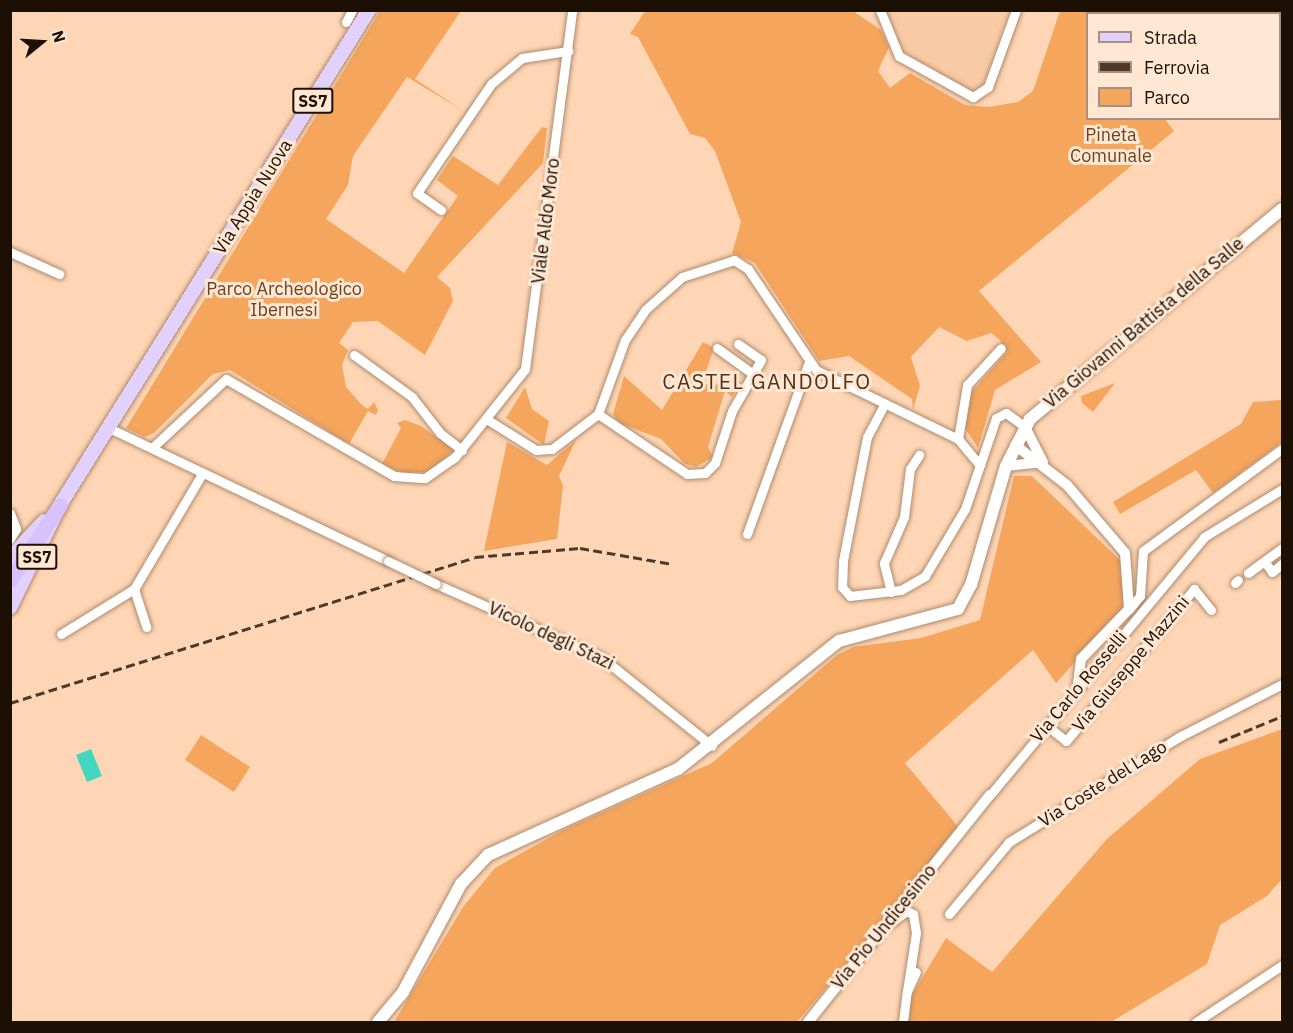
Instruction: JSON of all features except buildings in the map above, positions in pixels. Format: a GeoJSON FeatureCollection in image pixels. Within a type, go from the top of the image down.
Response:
{"type":"FeatureCollection","features":[{"type":"Feature","properties":{"kind":"highway"},"geometry":{"type":"LineString","coordinates":[[10,580],[60,505]]}},
{"type":"Feature","properties":{"kind":"main road","name":"Via Appia Nuova"},"geometry":{"type":"LineString","coordinates":[[10,608],[60,505],[369,10]]}},
{"type":"Feature","properties":{"kind":"main road","name":"Via Giovanni Battista della Salle"},"geometry":{"type":"LineString","coordinates":[[378,1023],[403,992],[461,884],[488,855],[657,780],[712,747],[792,673],[834,644],[958,609],[971,585],[1006,466],[1025,427],[1063,388],[1282,209]]}},
{"type":"Feature","properties":{"kind":"main road","name":"Via Appia Nuova"},"geometry":{"type":"LineString","coordinates":[[10,558],[60,505]]}},
{"type":"Feature","properties":{"kind":"street"},"geometry":{"type":"LineString","coordinates":[[346,22],[352,10]]}},
{"type":"Feature","properties":{"kind":"street","name":"Viale Aldo Moro"},"geometry":{"type":"LineString","coordinates":[[153,447],[226,379],[366,463],[403,479],[434,474],[462,450],[516,387],[528,360],[572,10]]}},
{"type":"Feature","properties":{"kind":"street"},"geometry":{"type":"LineString","coordinates":[[880,10],[899,56],[973,97],[986,90],[1016,10]]}},
{"type":"Feature","properties":{"kind":"street"},"geometry":{"type":"LineString","coordinates":[[441,210],[417,193],[490,84],[522,58],[568,51]]}},
{"type":"Feature","properties":{"kind":"street"},"geometry":{"type":"LineString","coordinates":[[10,252],[59,274]]}},
{"type":"Feature","properties":{"kind":"street"},"geometry":{"type":"LineString","coordinates":[[488,420],[544,452],[598,414],[625,340],[646,309],[682,277],[724,261],[739,261],[810,362],[884,405],[958,439],[980,465]]}},
{"type":"Feature","properties":{"kind":"street"},"geometry":{"type":"LineString","coordinates":[[598,414],[613,429],[696,475],[715,463],[732,411],[761,360],[738,344]]}},
{"type":"Feature","properties":{"kind":"street"},"geometry":{"type":"LineString","coordinates":[[717,348],[753,374]]}},
{"type":"Feature","properties":{"kind":"street"},"geometry":{"type":"LineString","coordinates":[[958,439],[967,386],[1001,348]]}},
{"type":"Feature","properties":{"kind":"street"},"geometry":{"type":"LineString","coordinates":[[354,355],[412,397],[440,433],[462,450]]}},
{"type":"Feature","properties":{"kind":"street"},"geometry":{"type":"LineString","coordinates":[[747,534],[810,362]]}},
{"type":"Feature","properties":{"kind":"street"},"geometry":{"type":"LineString","coordinates":[[884,405],[865,444],[841,582],[850,596],[891,592],[918,581],[940,558],[980,465],[998,415],[1006,413],[1025,427],[1044,462],[1125,553],[1129,609]]}},
{"type":"Feature","properties":{"kind":"street"},"geometry":{"type":"LineString","coordinates":[[61,634],[134,589],[202,474],[153,447],[107,427]]}},
{"type":"Feature","properties":{"kind":"street"},"geometry":{"type":"LineString","coordinates":[[1015,445],[1044,462]]}},
{"type":"Feature","properties":{"kind":"street"},"geometry":{"type":"LineString","coordinates":[[1077,690],[1081,659],[1140,596],[1143,551],[1282,449]]}},
{"type":"Feature","properties":{"kind":"street"},"geometry":{"type":"LineString","coordinates":[[891,592],[884,563],[904,517],[910,469],[919,455]]}},
{"type":"Feature","properties":{"kind":"street"},"geometry":{"type":"LineString","coordinates":[[1006,466],[1044,462]]}},
{"type":"Feature","properties":{"kind":"street","name":"Vicolo degli Stazi"},"geometry":{"type":"LineString","coordinates":[[202,474],[436,584],[608,661],[712,747]]}},
{"type":"Feature","properties":{"kind":"street","name":"Via Carlo Rosselli"},"geometry":{"type":"LineString","coordinates":[[990,795],[1206,536],[1282,489]]}},
{"type":"Feature","properties":{"kind":"street"},"geometry":{"type":"LineString","coordinates":[[10,513],[16,529],[10,539]]}},
{"type":"Feature","properties":{"kind":"street"},"geometry":{"type":"LineString","coordinates":[[1248,573],[1282,548]]}},
{"type":"Feature","properties":{"kind":"street"},"geometry":{"type":"LineString","coordinates":[[1265,562],[1272,572],[1282,564]]}},
{"type":"Feature","properties":{"kind":"street"},"geometry":{"type":"LineString","coordinates":[[134,589],[146,627]]}},
{"type":"Feature","properties":{"kind":"street","name":"Via Giuseppe Mazzini"},"geometry":{"type":"LineString","coordinates":[[1047,726],[1066,741],[1194,589],[1211,610]]}},
{"type":"Feature","properties":{"kind":"street","name":"Via Coste del Lago"},"geometry":{"type":"LineString","coordinates":[[949,914],[1009,842],[1179,737],[1282,684]]}},
{"type":"Feature","properties":{"kind":"street","name":"Via Pio Undicesimo"},"geometry":{"type":"LineString","coordinates":[[808,1023],[990,795]]}},
{"type":"Feature","properties":{"kind":"street"},"geometry":{"type":"LineString","coordinates":[[886,926],[908,911],[914,918],[903,1023]]}},
{"type":"Feature","properties":{"kind":"street"},"geometry":{"type":"LineString","coordinates":[[1196,1023],[1272,969],[1282,965]]}},
{"type":"Feature","properties":{"kind":"street"},"geometry":{"type":"LineString","coordinates":[[906,991],[916,972]]}},
{"type":"Feature","properties":{"kind":"shaded area"},"geometry":{"type":"Polygon","coordinates":[[[886,11],[1009,11],[981,90],[967,93],[904,53],[886,11]]]}},
{"type":"Feature","properties":{"kind":"green space","name":"Pineta Comunale"},"geometry":{"type":"Polygon","coordinates":[[[1239,10],[1242,12],[1086,12],[1086,120],[1166,120],[1174,131],[979,291],[1041,362],[995,390],[978,448],[965,428],[969,395],[1007,352],[999,339],[991,333],[967,341],[939,327],[911,357],[920,386],[913,410],[912,399],[849,356],[819,361],[755,263],[732,253],[741,222],[715,151],[705,138],[690,134],[638,37],[630,34],[645,11],[853,11],[881,30],[889,47],[878,71],[890,88],[910,73],[965,105],[989,107],[1018,102],[1033,91],[1060,11],[1239,10]]]}},
{"type":"Feature","properties":{"kind":"green space","name":"Parco Archeologico Ibernesi"},"geometry":{"type":"Polygon","coordinates":[[[380,11],[461,11],[415,79],[464,111],[407,77],[353,156],[348,185],[326,219],[404,273],[458,196],[437,180],[453,156],[498,185],[542,127],[547,128],[543,163],[437,277],[450,288],[453,301],[425,355],[378,321],[353,322],[339,343],[348,350],[342,365],[346,387],[362,405],[368,409],[374,402],[378,410],[376,415],[368,411],[349,444],[230,370],[213,374],[154,433],[144,437],[126,428],[380,11]]]}},
{"type":"Feature","properties":{"kind":"green space"},"geometry":{"type":"Polygon","coordinates":[[[703,342],[714,348],[702,383],[715,386],[725,374],[741,382],[732,397],[725,391],[708,447],[713,457],[696,467],[685,464],[661,439],[619,423],[613,414],[624,376],[662,410],[703,342]]]}},
{"type":"Feature","properties":{"kind":"green space"},"geometry":{"type":"Polygon","coordinates":[[[1115,383],[1093,412],[1082,403],[1081,396],[1115,383]]]}},
{"type":"Feature","properties":{"kind":"green space"},"geometry":{"type":"Polygon","coordinates":[[[525,387],[532,409],[549,421],[544,445],[506,418],[525,387]]]}},
{"type":"Feature","properties":{"kind":"green space"},"geometry":{"type":"Polygon","coordinates":[[[1282,400],[1282,442],[1213,493],[1196,470],[1120,514],[1113,502],[1241,424],[1253,402],[1282,400]]]}},
{"type":"Feature","properties":{"kind":"green space"},"geometry":{"type":"Polygon","coordinates":[[[405,420],[421,426],[454,450],[428,472],[403,473],[382,464],[401,428],[397,423],[405,420]]]}},
{"type":"Feature","properties":{"kind":"green space"},"geometry":{"type":"Polygon","coordinates":[[[576,440],[559,476],[563,486],[557,539],[484,551],[507,442],[547,465],[576,440]]]}},
{"type":"Feature","properties":{"kind":"green space"},"geometry":{"type":"Polygon","coordinates":[[[1014,476],[1032,476],[1121,561],[1124,608],[1056,683],[1033,650],[905,763],[960,829],[797,1022],[394,1022],[463,907],[495,868],[563,830],[712,763],[837,655],[853,647],[921,638],[980,620],[1014,476]]]}},
{"type":"Feature","properties":{"kind":"green space"},"geometry":{"type":"Polygon","coordinates":[[[1282,729],[1282,879],[1267,896],[1220,925],[1207,964],[1111,1022],[907,1022],[909,1000],[946,938],[992,972],[1107,839],[1200,759],[1282,729]]]}},
{"type":"Feature","properties":{"kind":"green space"},"geometry":{"type":"Polygon","coordinates":[[[201,735],[250,767],[234,792],[185,760],[201,735]]]}},
{"type":"Feature","properties":{"kind":"water"},"geometry":{"type":"Polygon","coordinates":[[[91,749],[102,776],[87,782],[76,755],[91,749]]]}},
{"type":"Feature","properties":{"kind":"railway"},"geometry":{"type":"LineString","coordinates":[[10,703],[475,557],[580,548],[673,564]]}},
{"type":"Feature","properties":{"kind":"railway"},"geometry":{"type":"LineString","coordinates":[[1219,742],[1282,716]]}},
{"type":"Feature","properties":{"kind":"district","name":"CASTEL GANDOLFO"},"geometry":{"type":"Point","coordinates":[767,381]}}]}
